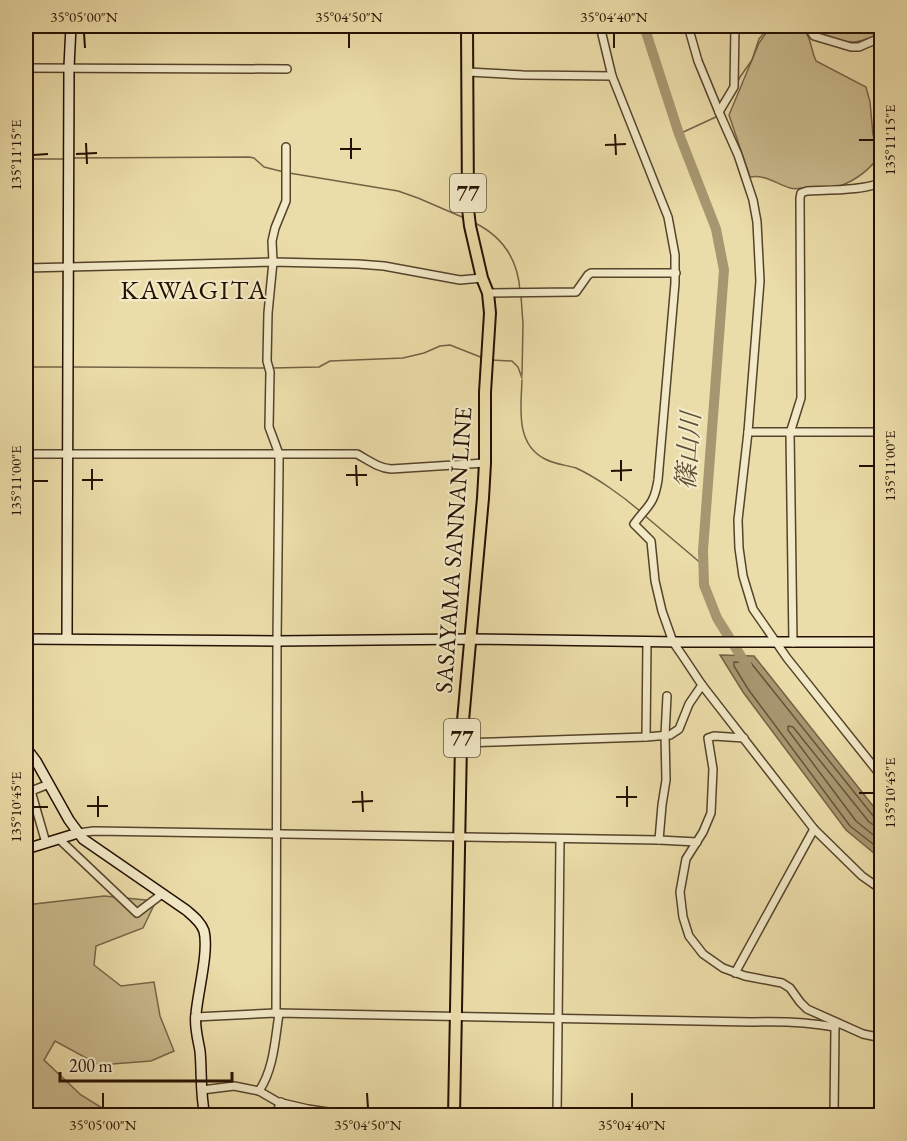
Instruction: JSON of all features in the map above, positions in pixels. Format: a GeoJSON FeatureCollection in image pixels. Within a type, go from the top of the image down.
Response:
{"type":"FeatureCollection","features":[{"type":"Feature","properties":{"kind":"main road","name":"SASAYAMA SANNAN LINE"},"geometry":{"type":"LineString","coordinates":[[454,1116],[461,743],[483,498],[485,392],[490,312],[488,293],[482,278],[468,209],[467,26]]}},
{"type":"Feature","properties":{"kind":"street"},"geometry":{"type":"LineString","coordinates":[[68,639],[71,26]]}},
{"type":"Feature","properties":{"kind":"street"},"geometry":{"type":"LineString","coordinates":[[600,26],[612,76],[668,217],[675,255],[676,273],[658,480],[650,505],[633,524],[651,541],[655,581],[662,611],[676,642],[702,685],[814,829],[855,869],[882,890]]}},
{"type":"Feature","properties":{"kind":"street"},"geometry":{"type":"LineString","coordinates":[[688,26],[698,61],[738,155],[753,200],[757,222],[760,281],[748,432],[738,520],[743,576],[753,609],[775,643],[882,777]]}},
{"type":"Feature","properties":{"kind":"street"},"geometry":{"type":"LineString","coordinates":[[719,112],[734,87],[735,26]]}},
{"type":"Feature","properties":{"kind":"street"},"geometry":{"type":"LineString","coordinates":[[807,26],[814,36],[851,47],[859,47],[882,37]]}},
{"type":"Feature","properties":{"kind":"street"},"geometry":{"type":"LineString","coordinates":[[26,68],[287,69]]}},
{"type":"Feature","properties":{"kind":"street"},"geometry":{"type":"LineString","coordinates":[[468,72],[612,76]]}},
{"type":"Feature","properties":{"kind":"street"},"geometry":{"type":"LineString","coordinates":[[259,1091],[270,1069],[278,1014],[279,454],[269,427],[270,372],[267,361],[268,314],[273,262],[272,241],[274,228],[286,201],[286,147]]}},
{"type":"Feature","properties":{"kind":"street"},"geometry":{"type":"LineString","coordinates":[[793,643],[790,433],[801,398],[800,198],[801,193],[807,191],[866,188],[882,182]]}},
{"type":"Feature","properties":{"kind":"street"},"geometry":{"type":"LineString","coordinates":[[26,268],[273,262],[358,264],[384,266],[460,280],[482,278]]}},
{"type":"Feature","properties":{"kind":"street"},"geometry":{"type":"LineString","coordinates":[[488,293],[576,292],[591,273],[676,273]]}},
{"type":"Feature","properties":{"kind":"street"},"geometry":{"type":"LineString","coordinates":[[748,432],[882,432]]}},
{"type":"Feature","properties":{"kind":"street"},"geometry":{"type":"LineString","coordinates":[[26,454],[357,454],[379,466],[391,469],[485,463]]}},
{"type":"Feature","properties":{"kind":"street"},"geometry":{"type":"LineString","coordinates":[[26,639],[882,642]]}},
{"type":"Feature","properties":{"kind":"street"},"geometry":{"type":"LineString","coordinates":[[646,737],[647,642]]}},
{"type":"Feature","properties":{"kind":"street"},"geometry":{"type":"LineString","coordinates":[[461,743],[670,735],[680,729],[689,704],[702,685]]}},
{"type":"Feature","properties":{"kind":"street"},"geometry":{"type":"LineString","coordinates":[[659,840],[666,780],[667,696]]}},
{"type":"Feature","properties":{"kind":"street"},"geometry":{"type":"LineString","coordinates":[[744,738],[714,736],[708,738],[713,769],[711,813],[703,832],[686,859],[680,892],[683,917],[689,936],[703,954],[723,968],[745,976],[782,983],[790,988],[807,1009],[836,1025],[882,1038]]}},
{"type":"Feature","properties":{"kind":"street"},"geometry":{"type":"LineString","coordinates":[[28,751],[83,839],[186,910],[198,920],[203,929],[204,962],[195,1017],[205,1116]]}},
{"type":"Feature","properties":{"kind":"street"},"geometry":{"type":"LineString","coordinates":[[46,843],[28,792],[49,784]]}},
{"type":"Feature","properties":{"kind":"street"},"geometry":{"type":"LineString","coordinates":[[735,973],[814,829]]}},
{"type":"Feature","properties":{"kind":"street"},"geometry":{"type":"LineString","coordinates":[[26,848],[78,833],[94,831],[697,842]]}},
{"type":"Feature","properties":{"kind":"street"},"geometry":{"type":"LineString","coordinates":[[59,839],[137,912],[162,894]]}},
{"type":"Feature","properties":{"kind":"street"},"geometry":{"type":"LineString","coordinates":[[557,1116],[560,840]]}},
{"type":"Feature","properties":{"kind":"street"},"geometry":{"type":"LineString","coordinates":[[195,1017],[278,1014],[455,1016],[779,1021],[836,1025]]}},
{"type":"Feature","properties":{"kind":"street"},"geometry":{"type":"LineString","coordinates":[[836,1025],[834,1114],[882,1113]]}},
{"type":"Feature","properties":{"kind":"street"},"geometry":{"type":"LineString","coordinates":[[202,1090],[234,1086],[259,1091],[281,1102],[308,1109],[340,1114],[363,1113],[390,1116]]}},
{"type":"Feature","properties":{"kind":"street"},"geometry":{"type":"LineString","coordinates":[[275,1116],[281,1102]]}},
{"type":"Feature","properties":{"kind":"shaded area"},"geometry":{"type":"Polygon","coordinates":[[[771,26],[801,26],[809,39],[816,61],[866,87],[873,135],[881,153],[862,174],[844,184],[834,188],[795,189],[765,178],[750,177],[729,115],[759,43],[771,26]]]}},
{"type":"Feature","properties":{"kind":"shaded area"},"geometry":{"type":"Polygon","coordinates":[[[811,26],[881,26],[881,34],[849,42],[825,35],[811,26]]]}},
{"type":"Feature","properties":{"kind":"shaded area"},"geometry":{"type":"Polygon","coordinates":[[[104,896],[156,901],[143,928],[96,946],[94,965],[121,986],[154,982],[160,1016],[174,1051],[151,1061],[99,1065],[55,1041],[44,1060],[81,1095],[102,1108],[154,1109],[158,1115],[26,1116],[26,905],[104,896]]]}},
{"type":"Feature","properties":{"kind":"water"},"geometry":{"type":"Polygon","coordinates":[[[720,655],[754,656],[881,816],[881,859],[846,830],[743,692],[720,655]]]}},
{"type":"Feature","properties":{"kind":"waterway","name":"篠山川"},"geometry":{"type":"LineString","coordinates":[[644,26],[679,134],[716,229],[724,270],[703,550],[704,585],[717,618],[747,666]]}},
{"type":"Feature","properties":{"kind":"waterway"},"geometry":{"type":"LineString","coordinates":[[737,84],[752,60],[759,39],[770,26]]}},
{"type":"Feature","properties":{"kind":"waterway"},"geometry":{"type":"LineString","coordinates":[[724,111],[730,100]]}},
{"type":"Feature","properties":{"kind":"waterway"},"geometry":{"type":"LineString","coordinates":[[679,134],[718,116]]}},
{"type":"Feature","properties":{"kind":"waterway"},"geometry":{"type":"LineString","coordinates":[[71,158],[249,157],[254,158],[264,167],[284,172]]}},
{"type":"Feature","properties":{"kind":"waterway"},"geometry":{"type":"LineString","coordinates":[[26,159],[64,159]]}},
{"type":"Feature","properties":{"kind":"waterway"},"geometry":{"type":"LineString","coordinates":[[289,173],[398,191],[462,217]]}},
{"type":"Feature","properties":{"kind":"waterway"},"geometry":{"type":"LineString","coordinates":[[475,223],[494,235],[507,251],[516,269],[520,291]]}},
{"type":"Feature","properties":{"kind":"waterway"},"geometry":{"type":"LineString","coordinates":[[521,296],[522,375]]}},
{"type":"Feature","properties":{"kind":"waterway"},"geometry":{"type":"LineString","coordinates":[[272,368],[319,367],[330,361],[403,358],[450,345],[483,358]]}},
{"type":"Feature","properties":{"kind":"waterway"},"geometry":{"type":"LineString","coordinates":[[491,360],[512,361],[518,367],[522,378]]}},
{"type":"Feature","properties":{"kind":"waterway"},"geometry":{"type":"LineString","coordinates":[[26,367],[64,367]]}},
{"type":"Feature","properties":{"kind":"waterway"},"geometry":{"type":"LineString","coordinates":[[71,367],[265,368]]}},
{"type":"Feature","properties":{"kind":"waterway"},"geometry":{"type":"LineString","coordinates":[[522,380],[522,424],[524,435],[535,452],[549,461],[576,468],[592,477],[641,512]]}},
{"type":"Feature","properties":{"kind":"waterway"},"geometry":{"type":"LineString","coordinates":[[644,515],[703,565]]}},
{"type":"Feature","properties":{"kind":"district","name":"KAWAGITA"},"geometry":{"type":"Point","coordinates":[194,289]}}]}
